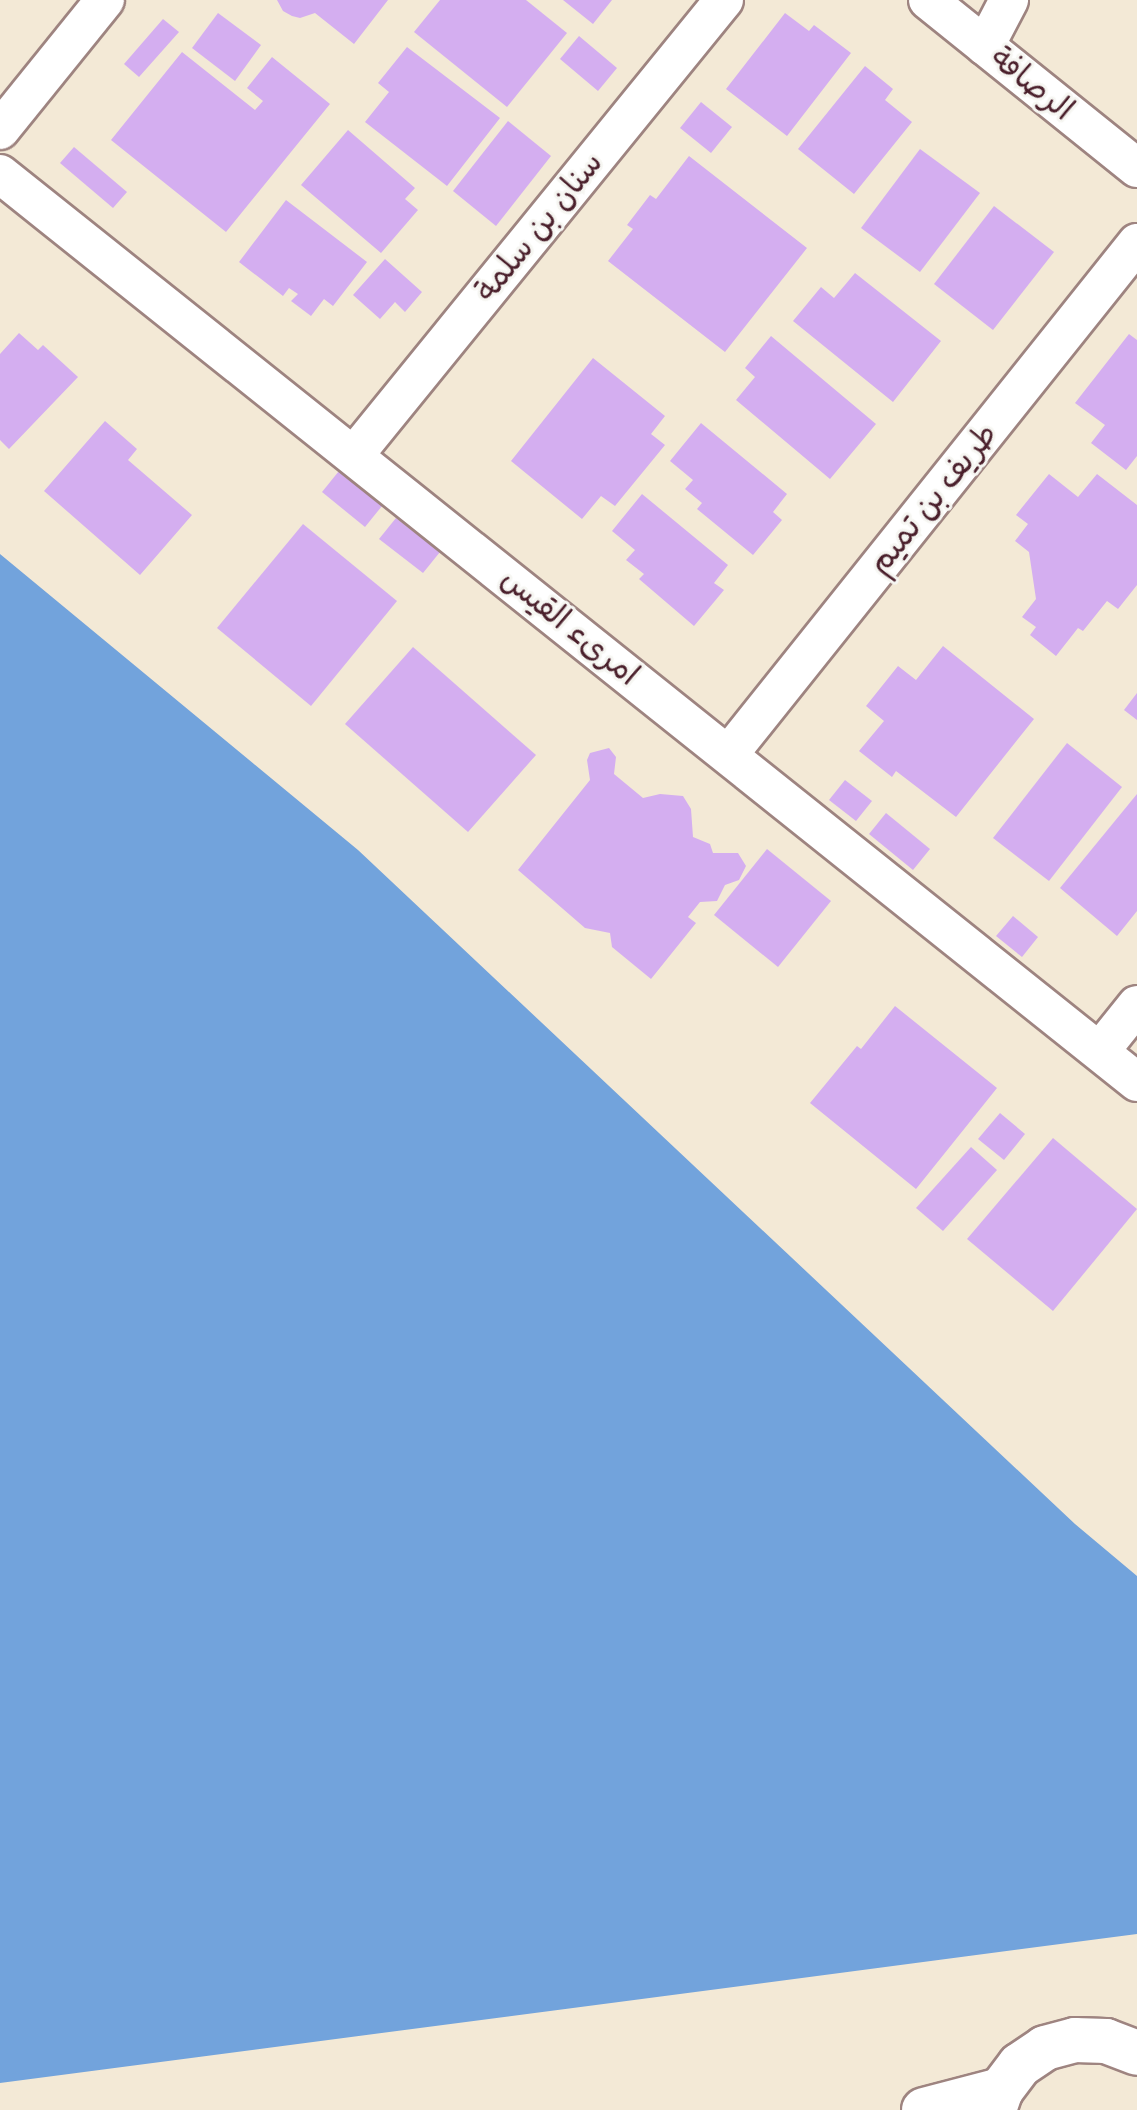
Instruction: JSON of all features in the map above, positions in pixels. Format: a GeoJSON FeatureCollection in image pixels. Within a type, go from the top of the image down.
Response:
{"type":"FeatureCollection","features":[{"type":"Feature","properties":{"kind":"street"},"geometry":{"type":"LineString","coordinates":[[0,130],[105,0]]}},
{"type":"Feature","properties":{"kind":"street","name":"سنان بن سلمة"},"geometry":{"type":"LineString","coordinates":[[355,454],[724,0]]}},
{"type":"Feature","properties":{"kind":"street","name":"الرصافة"},"geometry":{"type":"LineString","coordinates":[[928,0],[1137,168]]}},
{"type":"Feature","properties":{"kind":"street"},"geometry":{"type":"LineString","coordinates":[[985,46],[1009,0]]}},
{"type":"Feature","properties":{"kind":"street","name":"امرىء القيس"},"geometry":{"type":"LineString","coordinates":[[0,174],[355,454],[1137,1082]]}},
{"type":"Feature","properties":{"kind":"street","name":"طريف بن تميم"},"geometry":{"type":"LineString","coordinates":[[729,754],[1137,243]]}},
{"type":"Feature","properties":{"kind":"street"},"geometry":{"type":"LineString","coordinates":[[1100,1051],[1137,1005]]}},
{"type":"Feature","properties":{"kind":"street"},"geometry":{"type":"LineString","coordinates":[[924,2110],[997,2100],[1020,2065],[1045,2048],[1075,2040],[1106,2041],[1137,2053]]}},
{"type":"Feature","properties":{"kind":"water"},"geometry":{"type":"Polygon","coordinates":[[[0,554],[358,850],[1075,1524],[1137,1576],[1137,1934],[0,2083],[0,554]]]}},
{"type":"Feature","properties":{"kind":"building"},"geometry":{"type":"Polygon","coordinates":[[[277,0],[388,0],[354,44],[315,13],[300,18],[292,16],[283,11],[277,0]]]}},
{"type":"Feature","properties":{"kind":"building"},"geometry":{"type":"Polygon","coordinates":[[[440,0],[526,0],[567,33],[507,107],[414,32],[440,0]]]}},
{"type":"Feature","properties":{"kind":"building"},"geometry":{"type":"Polygon","coordinates":[[[563,0],[612,0],[593,24],[563,0]]]}},
{"type":"Feature","properties":{"kind":"building"},"geometry":{"type":"Polygon","coordinates":[[[218,13],[261,45],[235,81],[192,48],[218,13]]]}},
{"type":"Feature","properties":{"kind":"building"},"geometry":{"type":"Polygon","coordinates":[[[785,13],[809,31],[814,25],[851,53],[787,136],[726,89],[785,13]]]}},
{"type":"Feature","properties":{"kind":"building"},"geometry":{"type":"Polygon","coordinates":[[[163,19],[179,32],[139,77],[124,64],[163,19]]]}},
{"type":"Feature","properties":{"kind":"building"},"geometry":{"type":"Polygon","coordinates":[[[579,36],[617,68],[598,91],[560,59],[579,36]]]}},
{"type":"Feature","properties":{"kind":"building"},"geometry":{"type":"Polygon","coordinates":[[[407,47],[500,118],[447,186],[365,122],[389,92],[378,83],[407,47]]]}},
{"type":"Feature","properties":{"kind":"building"},"geometry":{"type":"Polygon","coordinates":[[[182,52],[255,110],[263,101],[247,88],[272,57],[330,104],[226,232],[111,140],[182,52]]]}},
{"type":"Feature","properties":{"kind":"building"},"geometry":{"type":"Polygon","coordinates":[[[865,66],[893,89],[885,100],[912,122],[854,194],[798,149],[865,66]]]}},
{"type":"Feature","properties":{"kind":"building"},"geometry":{"type":"Polygon","coordinates":[[[701,102],[732,127],[711,153],[680,128],[701,102]]]}},
{"type":"Feature","properties":{"kind":"building"},"geometry":{"type":"Polygon","coordinates":[[[508,121],[551,156],[496,226],[453,191],[508,121]]]}},
{"type":"Feature","properties":{"kind":"building"},"geometry":{"type":"Polygon","coordinates":[[[348,130],[415,188],[405,199],[418,210],[381,253],[301,185],[348,130]]]}},
{"type":"Feature","properties":{"kind":"building"},"geometry":{"type":"Polygon","coordinates":[[[74,147],[127,192],[113,208],[60,163],[74,147]]]}},
{"type":"Feature","properties":{"kind":"building"},"geometry":{"type":"Polygon","coordinates":[[[920,149],[980,193],[920,272],[861,228],[920,149]]]}},
{"type":"Feature","properties":{"kind":"building"},"geometry":{"type":"Polygon","coordinates":[[[689,156],[807,248],[725,352],[608,261],[633,229],[627,225],[650,195],[656,199],[689,156]]]}},
{"type":"Feature","properties":{"kind":"building"},"geometry":{"type":"Polygon","coordinates":[[[286,200],[367,262],[333,306],[324,299],[311,316],[291,301],[298,294],[289,288],[283,296],[239,262],[286,200]]]}},
{"type":"Feature","properties":{"kind":"building"},"geometry":{"type":"Polygon","coordinates":[[[994,206],[1054,252],[993,330],[934,284],[994,206]]]}},
{"type":"Feature","properties":{"kind":"building"},"geometry":{"type":"Polygon","coordinates":[[[385,259],[422,292],[405,312],[395,302],[380,319],[353,295],[385,259]]]}},
{"type":"Feature","properties":{"kind":"building"},"geometry":{"type":"Polygon","coordinates":[[[855,273],[941,341],[893,402],[793,321],[821,287],[834,298],[855,273]]]}},
{"type":"Feature","properties":{"kind":"building"},"geometry":{"type":"Polygon","coordinates":[[[19,333],[38,350],[43,345],[78,377],[9,449],[0,440],[0,354],[19,333]]]}},
{"type":"Feature","properties":{"kind":"building"},"geometry":{"type":"Polygon","coordinates":[[[1129,334],[1137,340],[1137,456],[1126,470],[1091,443],[1105,425],[1075,403],[1129,334]]]}},
{"type":"Feature","properties":{"kind":"building"},"geometry":{"type":"Polygon","coordinates":[[[771,336],[876,424],[830,479],[736,400],[755,377],[745,368],[771,336]]]}},
{"type":"Feature","properties":{"kind":"building"},"geometry":{"type":"Polygon","coordinates":[[[593,358],[665,416],[651,434],[665,445],[615,506],[601,496],[582,519],[511,461],[593,358]]]}},
{"type":"Feature","properties":{"kind":"building"},"geometry":{"type":"Polygon","coordinates":[[[105,421],[137,449],[128,460],[192,515],[140,575],[44,491],[105,421]]]}},
{"type":"Feature","properties":{"kind":"building"},"geometry":{"type":"Polygon","coordinates":[[[701,423],[787,494],[773,512],[782,520],[753,555],[697,509],[702,503],[685,489],[693,480],[670,461],[701,423]]]}},
{"type":"Feature","properties":{"kind":"building"},"geometry":{"type":"Polygon","coordinates":[[[339,471],[382,506],[365,527],[322,492],[339,471]]]}},
{"type":"Feature","properties":{"kind":"building"},"geometry":{"type":"Polygon","coordinates":[[[1049,474],[1078,497],[1097,474],[1137,505],[1137,585],[1118,609],[1107,601],[1083,631],[1078,628],[1056,656],[1030,635],[1036,627],[1022,617],[1036,599],[1029,552],[1015,541],[1028,524],[1016,515],[1049,474]]]}},
{"type":"Feature","properties":{"kind":"building"},"geometry":{"type":"Polygon","coordinates":[[[642,494],[728,565],[714,583],[724,590],[694,626],[639,579],[644,574],[626,560],[635,550],[612,531],[642,494]]]}},
{"type":"Feature","properties":{"kind":"building"},"geometry":{"type":"Polygon","coordinates":[[[396,518],[440,552],[423,573],[379,539],[396,518]]]}},
{"type":"Feature","properties":{"kind":"building"},"geometry":{"type":"Polygon","coordinates":[[[303,524],[397,601],[311,706],[217,628],[303,524]]]}},
{"type":"Feature","properties":{"kind":"building"},"geometry":{"type":"Polygon","coordinates":[[[943,646],[1034,719],[956,817],[896,771],[892,777],[859,751],[884,721],[866,706],[898,666],[916,680],[943,646]]]}},
{"type":"Feature","properties":{"kind":"building"},"geometry":{"type":"Polygon","coordinates":[[[413,647],[536,755],[468,832],[345,724],[413,647]]]}},
{"type":"Feature","properties":{"kind":"building"},"geometry":{"type":"Polygon","coordinates":[[[1137,693],[1137,720],[1124,710],[1137,693]]]}},
{"type":"Feature","properties":{"kind":"building"},"geometry":{"type":"Polygon","coordinates":[[[1067,743],[1122,787],[1049,881],[993,838],[1067,743]]]}},
{"type":"Feature","properties":{"kind":"building"},"geometry":{"type":"Polygon","coordinates":[[[609,748],[616,757],[614,774],[643,798],[660,794],[683,796],[691,809],[693,837],[710,844],[713,853],[738,853],[746,866],[739,880],[725,885],[717,901],[700,902],[688,917],[696,923],[651,979],[612,947],[610,933],[585,928],[518,870],[590,780],[587,760],[590,753],[609,748]]]}},
{"type":"Feature","properties":{"kind":"building"},"geometry":{"type":"Polygon","coordinates":[[[845,780],[872,801],[856,821],[829,800],[845,780]]]}},
{"type":"Feature","properties":{"kind":"building"},"geometry":{"type":"Polygon","coordinates":[[[1137,794],[1137,911],[1117,936],[1060,888],[1137,794]]]}},
{"type":"Feature","properties":{"kind":"building"},"geometry":{"type":"Polygon","coordinates":[[[886,813],[930,849],[913,870],[869,834],[886,813]]]}},
{"type":"Feature","properties":{"kind":"building"},"geometry":{"type":"Polygon","coordinates":[[[767,849],[831,901],[778,967],[714,915],[767,849]]]}},
{"type":"Feature","properties":{"kind":"building"},"geometry":{"type":"Polygon","coordinates":[[[1013,916],[1038,937],[1022,957],[996,936],[1013,916]]]}},
{"type":"Feature","properties":{"kind":"building"},"geometry":{"type":"Polygon","coordinates":[[[895,1006],[997,1088],[916,1189],[810,1103],[857,1046],[861,1049],[895,1006]]]}},
{"type":"Feature","properties":{"kind":"building"},"geometry":{"type":"Polygon","coordinates":[[[1000,1113],[1025,1134],[1004,1160],[978,1139],[1000,1113]]]}},
{"type":"Feature","properties":{"kind":"building"},"geometry":{"type":"Polygon","coordinates":[[[1053,1138],[1137,1209],[1053,1311],[967,1239],[1053,1138]]]}},
{"type":"Feature","properties":{"kind":"building"},"geometry":{"type":"Polygon","coordinates":[[[971,1147],[997,1170],[943,1231],[916,1208],[971,1147]]]}}]}
